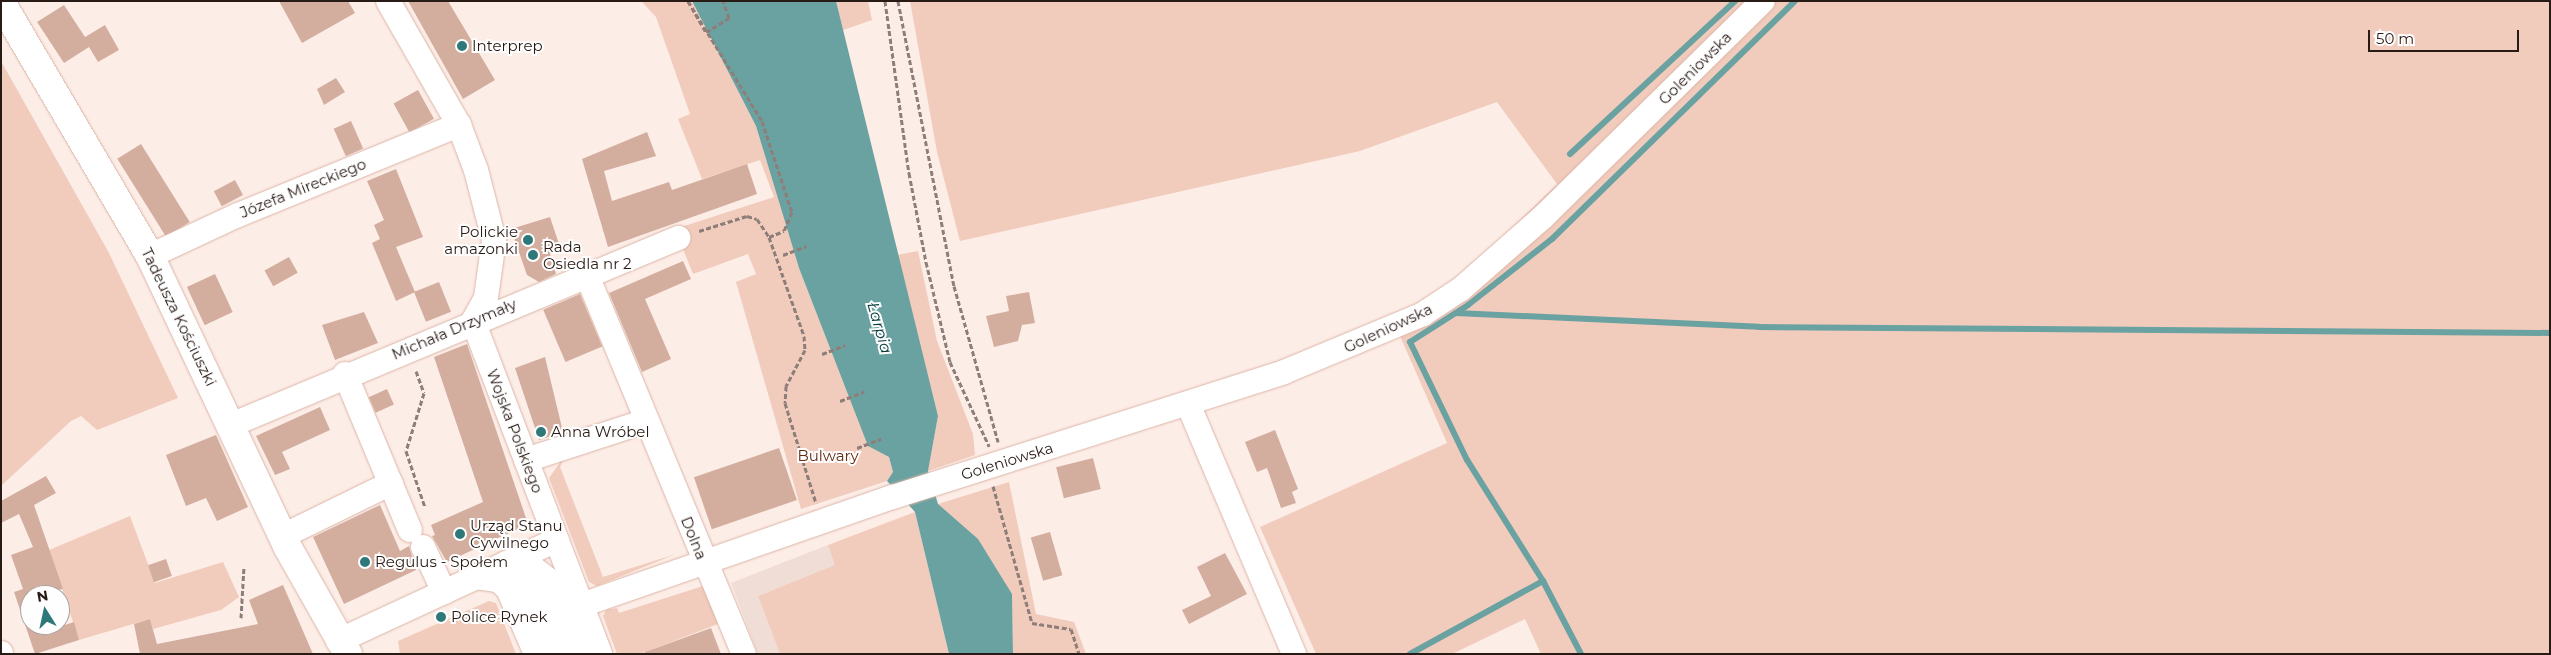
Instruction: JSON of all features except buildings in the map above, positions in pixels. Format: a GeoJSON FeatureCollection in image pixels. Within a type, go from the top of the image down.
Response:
{"type":"FeatureCollection","features":[{"type":"Feature","properties":{"kind":"main road","name":"Tadeusza Kościuszki"},"geometry":{"type":"LineString","coordinates":[[1,2],[150,256],[283,536],[343,649]]}},
{"type":"Feature","properties":{"kind":"street"},"geometry":{"type":"LineString","coordinates":[[388,1],[459,125],[494,228],[486,298],[473,321]]}},
{"type":"Feature","properties":{"kind":"street","name":"Goleniowska"},"geometry":{"type":"LineString","coordinates":[[822,522],[945,480],[1188,404],[1367,340],[1423,314],[1461,289],[1543,217],[1763,1]]}},
{"type":"Feature","properties":{"kind":"street","name":"Józefa Mireckiego"},"geometry":{"type":"LineString","coordinates":[[150,256],[238,215],[459,125]]}},
{"type":"Feature","properties":{"kind":"street","name":"Michała Drzymały"},"geometry":{"type":"LineString","coordinates":[[231,425],[345,374],[586,273],[679,238]]}},
{"type":"Feature","properties":{"kind":"street","name":"Dolna"},"geometry":{"type":"LineString","coordinates":[[586,273],[704,562],[744,654]]}},
{"type":"Feature","properties":{"kind":"street","name":"Wojska Polskiego"},"geometry":{"type":"LineString","coordinates":[[473,321],[600,654]]}},
{"type":"Feature","properties":{"kind":"street"},"geometry":{"type":"LineString","coordinates":[[345,374],[391,484],[444,592]]}},
{"type":"Feature","properties":{"kind":"street"},"geometry":{"type":"LineString","coordinates":[[1188,404],[1294,654]]}},
{"type":"Feature","properties":{"kind":"street"},"geometry":{"type":"LineString","coordinates":[[526,460],[646,421]]}},
{"type":"Feature","properties":{"kind":"street"},"geometry":{"type":"LineString","coordinates":[[283,536],[391,484]]}},
{"type":"Feature","properties":{"kind":"street"},"geometry":{"type":"LineString","coordinates":[[582,605],[822,522]]}},
{"type":"Feature","properties":{"kind":"street"},"geometry":{"type":"LineString","coordinates":[[343,649],[444,592],[557,540]]}},
{"type":"Feature","properties":{"kind":"street"},"geometry":{"type":"LineString","coordinates":[[490,571],[528,564],[547,579],[577,654]]}},
{"type":"Feature","properties":{"kind":"street"},"geometry":{"type":"LineString","coordinates":[[490,571],[508,570],[529,585],[558,654]]}},
{"type":"Feature","properties":{"kind":"street"},"geometry":{"type":"LineString","coordinates":[[490,571],[508,589],[536,654]]}},
{"type":"Feature","properties":{"kind":"path"},"geometry":{"type":"LineString","coordinates":[[688,1],[762,121],[792,212],[784,231],[769,238]]}},
{"type":"Feature","properties":{"kind":"path"},"geometry":{"type":"LineString","coordinates":[[706,32],[729,18],[723,1]]}},
{"type":"Feature","properties":{"kind":"path"},"geometry":{"type":"LineString","coordinates":[[885,1],[909,173],[950,362],[998,464]]}},
{"type":"Feature","properties":{"kind":"path"},"geometry":{"type":"LineString","coordinates":[[898,1],[954,286],[994,429]]}},
{"type":"Feature","properties":{"kind":"path"},"geometry":{"type":"LineString","coordinates":[[679,238],[747,216],[757,219],[769,238],[804,336],[805,350],[786,386],[785,403],[822,522]]}},
{"type":"Feature","properties":{"kind":"path"},"geometry":{"type":"LineString","coordinates":[[782,255],[806,246]]}},
{"type":"Feature","properties":{"kind":"path"},"geometry":{"type":"LineString","coordinates":[[822,354],[845,345]]}},
{"type":"Feature","properties":{"kind":"path"},"geometry":{"type":"LineString","coordinates":[[413,361],[424,393],[406,451],[426,502],[417,538]]}},
{"type":"Feature","properties":{"kind":"path"},"geometry":{"type":"LineString","coordinates":[[840,401],[864,392]]}},
{"type":"Feature","properties":{"kind":"path"},"geometry":{"type":"LineString","coordinates":[[858,448],[881,439]]}},
{"type":"Feature","properties":{"kind":"path"},"geometry":{"type":"LineString","coordinates":[[994,490],[1032,623],[1070,629],[1079,654]]}},
{"type":"Feature","properties":{"kind":"path"},"geometry":{"type":"LineString","coordinates":[[241,618],[244,566]]}},
{"type":"Feature","properties":{"kind":"shaded area"},"geometry":{"type":"Polygon","coordinates":[[[828,545],[836,565],[758,596],[780,654],[758,654],[731,583],[828,545]]]}},
{"type":"Feature","properties":{"kind":"green space","name":"Bulwary"},"geometry":{"type":"Polygon","coordinates":[[[641,1],[692,1],[756,126],[799,268],[868,446],[889,457],[893,472],[887,481],[801,509],[736,282],[756,274],[748,254],[693,274],[675,229],[774,197],[760,160],[702,179],[678,119],[690,114],[656,17],[641,1]]]}},
{"type":"Feature","properties":{"kind":"green space"},"geometry":{"type":"Polygon","coordinates":[[[836,1],[868,1],[872,20],[843,30],[836,1]]]}},
{"type":"Feature","properties":{"kind":"green space"},"geometry":{"type":"Polygon","coordinates":[[[910,1],[2550,1],[2550,654],[1541,654],[1525,619],[1452,654],[1316,654],[1260,527],[1447,443],[1400,336],[1557,184],[1497,102],[1360,151],[960,241],[937,152],[910,1]]]}},
{"type":"Feature","properties":{"kind":"green space"},"geometry":{"type":"Polygon","coordinates":[[[1,61],[109,253],[178,398],[97,430],[81,416],[71,421],[1,486],[1,61]]]}},
{"type":"Feature","properties":{"kind":"green space"},"geometry":{"type":"Polygon","coordinates":[[[918,251],[937,341],[973,434],[975,455],[928,471],[938,416],[897,255],[918,251]]]}},
{"type":"Feature","properties":{"kind":"green space"},"geometry":{"type":"Polygon","coordinates":[[[566,454],[560,467],[603,577],[676,554],[597,586],[589,582],[549,478],[566,454]]]}},
{"type":"Feature","properties":{"kind":"green space"},"geometry":{"type":"Polygon","coordinates":[[[1009,482],[1036,614],[1074,622],[1086,654],[1013,654],[1012,594],[938,504],[1009,482]]]}},
{"type":"Feature","properties":{"kind":"green space"},"geometry":{"type":"Polygon","coordinates":[[[915,512],[949,654],[780,654],[758,596],[835,565],[828,545],[915,512]]]}},
{"type":"Feature","properties":{"kind":"green space"},"geometry":{"type":"Polygon","coordinates":[[[130,516],[155,583],[223,562],[239,597],[221,610],[153,629],[150,619],[79,640],[70,613],[70,585],[61,585],[49,550],[130,516]]]}},
{"type":"Feature","properties":{"kind":"green space"},"geometry":{"type":"Polygon","coordinates":[[[703,586],[723,622],[640,654],[617,654],[603,616],[606,610],[617,608],[619,613],[703,586]]]}},
{"type":"Feature","properties":{"kind":"green space"},"geometry":{"type":"Polygon","coordinates":[[[489,601],[496,603],[516,654],[400,654],[398,641],[489,601]]]}},
{"type":"Feature","properties":{"kind":"water","name":"Łarpia"},"geometry":{"type":"Polygon","coordinates":[[[692,1],[836,1],[938,416],[928,471],[938,504],[978,539],[1012,594],[1013,654],[949,654],[915,512],[887,481],[893,472],[889,457],[868,446],[799,268],[756,126],[692,1]]]}},
{"type":"Feature","properties":{"kind":"waterway"},"geometry":{"type":"LineString","coordinates":[[1570,154],[1735,1]]}},
{"type":"Feature","properties":{"kind":"waterway"},"geometry":{"type":"LineString","coordinates":[[1410,654],[1543,581],[1467,460],[1410,342],[1468,305],[1552,239],[1795,1]]}},
{"type":"Feature","properties":{"kind":"waterway"},"geometry":{"type":"LineString","coordinates":[[1456,313],[1759,327],[2550,333]]}},
{"type":"Feature","properties":{"kind":"waterway"},"geometry":{"type":"LineString","coordinates":[[1543,581],[1581,654]]}},
{"type":"Feature","properties":{"kind":"place","name":"Interprep"},"geometry":{"type":"Point","coordinates":[462,46]}},
{"type":"Feature","properties":{"kind":"place","name":"Polickie amazonki"},"geometry":{"type":"Point","coordinates":[528,240]}},
{"type":"Feature","properties":{"kind":"place","name":"Rada Osiedla nr 2"},"geometry":{"type":"Point","coordinates":[533,255]}},
{"type":"Feature","properties":{"kind":"place","name":"Anna Wróbel"},"geometry":{"type":"Point","coordinates":[541,432]}},
{"type":"Feature","properties":{"kind":"place","name":"Urząd Stanu Cywilnego"},"geometry":{"type":"Point","coordinates":[460,534]}},
{"type":"Feature","properties":{"kind":"place","name":"Regulus - Społem"},"geometry":{"type":"Point","coordinates":[365,562]}},
{"type":"Feature","properties":{"kind":"place","name":"Police Rynek"},"geometry":{"type":"Point","coordinates":[441,617]}}]}
